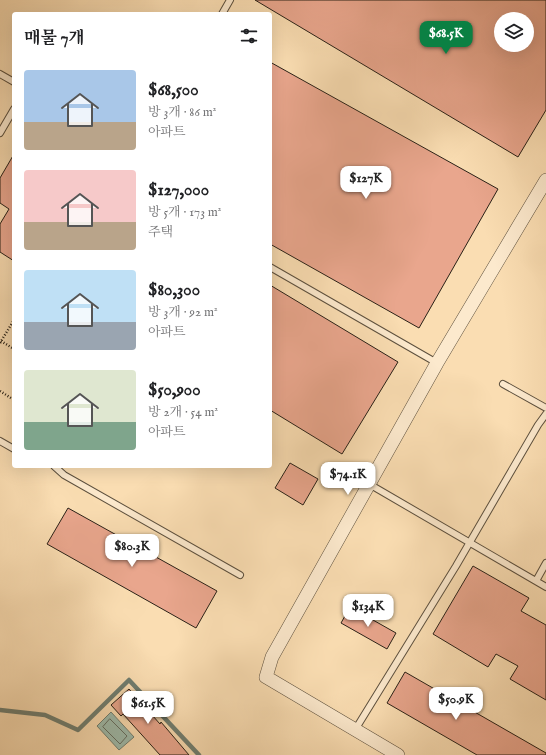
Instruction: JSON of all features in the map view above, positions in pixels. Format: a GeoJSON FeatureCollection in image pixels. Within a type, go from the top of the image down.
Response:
{"type":"FeatureCollection","features":[{"type":"Feature","properties":{"kind":"street"},"geometry":{"type":"LineString","coordinates":[[398,755],[266,677],[272,657],[437,363],[544,189]]}},
{"type":"Feature","properties":{"kind":"lane"},"geometry":{"type":"LineString","coordinates":[[223,12],[230,0]]}},
{"type":"Feature","properties":{"kind":"lane"},"geometry":{"type":"LineString","coordinates":[[0,74],[12,81]]}},
{"type":"Feature","properties":{"kind":"lane"},"geometry":{"type":"LineString","coordinates":[[0,133],[12,112]]}},
{"type":"Feature","properties":{"kind":"lane"},"geometry":{"type":"LineString","coordinates":[[272,269],[437,363]]}},
{"type":"Feature","properties":{"kind":"lane"},"geometry":{"type":"LineString","coordinates":[[503,384],[546,408]]}},
{"type":"Feature","properties":{"kind":"lane"},"geometry":{"type":"LineString","coordinates":[[356,730],[546,414]]}},
{"type":"Feature","properties":{"kind":"lane"},"geometry":{"type":"LineString","coordinates":[[0,441],[12,448]]}},
{"type":"Feature","properties":{"kind":"lane"},"geometry":{"type":"LineString","coordinates":[[56,468],[64,475],[240,575]]}},
{"type":"Feature","properties":{"kind":"lane"},"geometry":{"type":"LineString","coordinates":[[369,484],[546,587]]}},
{"type":"Feature","properties":{"kind":"lane"},"geometry":{"type":"LineString","coordinates":[[536,581],[546,563]]}},
{"type":"Feature","properties":{"kind":"path"},"geometry":{"type":"LineString","coordinates":[[12,323],[0,342],[12,348]]}},
{"type":"Feature","properties":{"kind":"path"},"geometry":{"type":"LineString","coordinates":[[0,391],[12,399]]}},
{"type":"Feature","properties":{"kind":"water"},"geometry":{"type":"Polygon","coordinates":[[[111,712],[134,737],[119,750],[97,726],[111,712]]]}},
{"type":"Feature","properties":{"kind":"building"},"geometry":{"type":"Polygon","coordinates":[[[255,0],[546,0],[546,110],[518,157],[255,0]]]}},
{"type":"Feature","properties":{"kind":"building"},"geometry":{"type":"Polygon","coordinates":[[[272,63],[498,189],[419,328],[272,245],[272,63]]]}},
{"type":"Feature","properties":{"kind":"building"},"geometry":{"type":"Polygon","coordinates":[[[12,157],[12,260],[0,252],[0,224],[9,209],[0,203],[0,178],[12,157]]]}},
{"type":"Feature","properties":{"kind":"building"},"geometry":{"type":"Polygon","coordinates":[[[272,286],[398,362],[342,454],[272,411],[272,286]]]}},
{"type":"Feature","properties":{"kind":"building"},"geometry":{"type":"Polygon","coordinates":[[[290,463],[318,479],[303,505],[275,488],[290,463]]]}},
{"type":"Feature","properties":{"kind":"building"},"geometry":{"type":"Polygon","coordinates":[[[68,508],[217,591],[196,628],[47,544],[68,508]]]}},
{"type":"Feature","properties":{"kind":"building"},"geometry":{"type":"Polygon","coordinates":[[[473,566],[529,598],[521,611],[546,625],[546,700],[510,679],[518,666],[496,654],[488,667],[433,634],[473,566]]]}},
{"type":"Feature","properties":{"kind":"building"},"geometry":{"type":"Polygon","coordinates":[[[350,607],[396,633],[387,649],[341,623],[350,607]]]}},
{"type":"Feature","properties":{"kind":"building"},"geometry":{"type":"Polygon","coordinates":[[[405,672],[546,753],[546,755],[477,755],[387,703],[405,672]]]}},
{"type":"Feature","properties":{"kind":"building"},"geometry":{"type":"Polygon","coordinates":[[[129,689],[160,724],[161,722],[189,755],[160,755],[123,714],[121,716],[111,705],[129,689]]]}},
{"type":"Feature","properties":{"kind":"waterway"},"geometry":{"type":"LineString","coordinates":[[0,710],[45,715],[78,730],[129,680],[199,755]]}}]}
